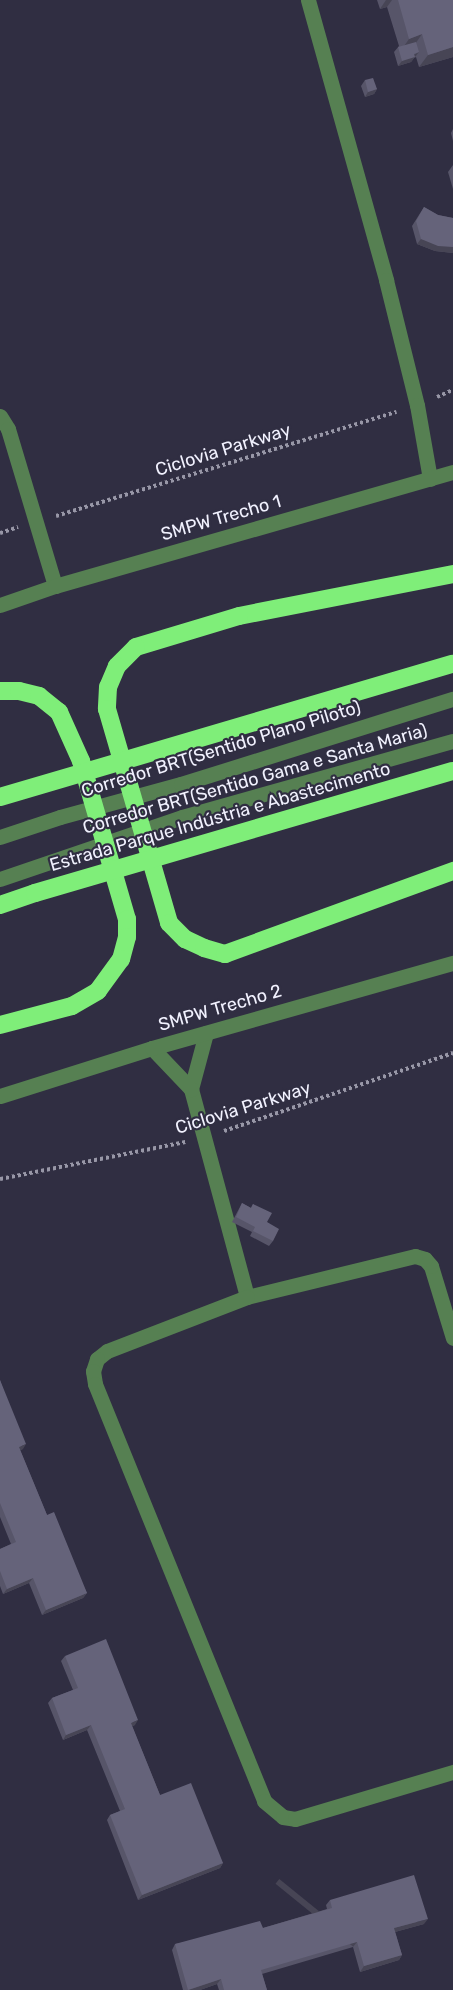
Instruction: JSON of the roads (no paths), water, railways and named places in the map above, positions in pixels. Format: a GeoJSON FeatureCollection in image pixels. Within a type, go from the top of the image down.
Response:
{"type":"FeatureCollection","features":[{"type":"Feature","properties":{"kind":"highway"},"geometry":{"type":"LineString","coordinates":[[453,574],[239,616],[136,647],[117,666],[108,687],[107,709],[169,922],[185,939],[204,948],[225,954],[453,871]]}},
{"type":"Feature","properties":{"kind":"highway"},"geometry":{"type":"LineString","coordinates":[[0,797],[453,664]]}},
{"type":"Feature","properties":{"kind":"highway"},"geometry":{"type":"LineString","coordinates":[[0,691],[19,691],[39,696],[58,712],[81,761],[127,919],[127,937],[121,959],[98,991],[72,1005],[0,1025]]}},
{"type":"Feature","properties":{"kind":"highway","name":"Estrada Parque Indústria e Abastecimento"},"geometry":{"type":"LineString","coordinates":[[0,905],[36,892],[453,771]]}},
{"type":"Feature","properties":{"kind":"street"},"geometry":{"type":"LineString","coordinates":[[308,0],[386,280],[417,405],[430,479]]}},
{"type":"Feature","properties":{"kind":"street"},"geometry":{"type":"LineString","coordinates":[[0,416],[8,429],[55,586]]}},
{"type":"Feature","properties":{"kind":"street","name":"SMPW Trecho 1"},"geometry":{"type":"LineString","coordinates":[[0,605],[55,586],[453,472]]}},
{"type":"Feature","properties":{"kind":"street","name":"Corredor BRT(Sentido Plano Piloto)"},"geometry":{"type":"LineString","coordinates":[[0,837],[60,817],[181,784],[453,699]]}},
{"type":"Feature","properties":{"kind":"street","name":"Corredor BRT(Sentido Gama e Santa Maria)"},"geometry":{"type":"LineString","coordinates":[[0,879],[182,817],[453,741]]}},
{"type":"Feature","properties":{"kind":"street","name":"SMPW Trecho 2"},"geometry":{"type":"LineString","coordinates":[[0,1096],[206,1032],[453,963]]}},
{"type":"Feature","properties":{"kind":"street"},"geometry":{"type":"LineString","coordinates":[[191,1089],[206,1032]]}},
{"type":"Feature","properties":{"kind":"street"},"geometry":{"type":"LineString","coordinates":[[152,1048],[191,1089],[247,1297]]}},
{"type":"Feature","properties":{"kind":"street"},"geometry":{"type":"LineString","coordinates":[[453,1338],[431,1266],[424,1259],[415,1256],[247,1297],[107,1351],[97,1359],[93,1371],[95,1384],[264,1801],[283,1817],[295,1820],[453,1772]]}}]}
